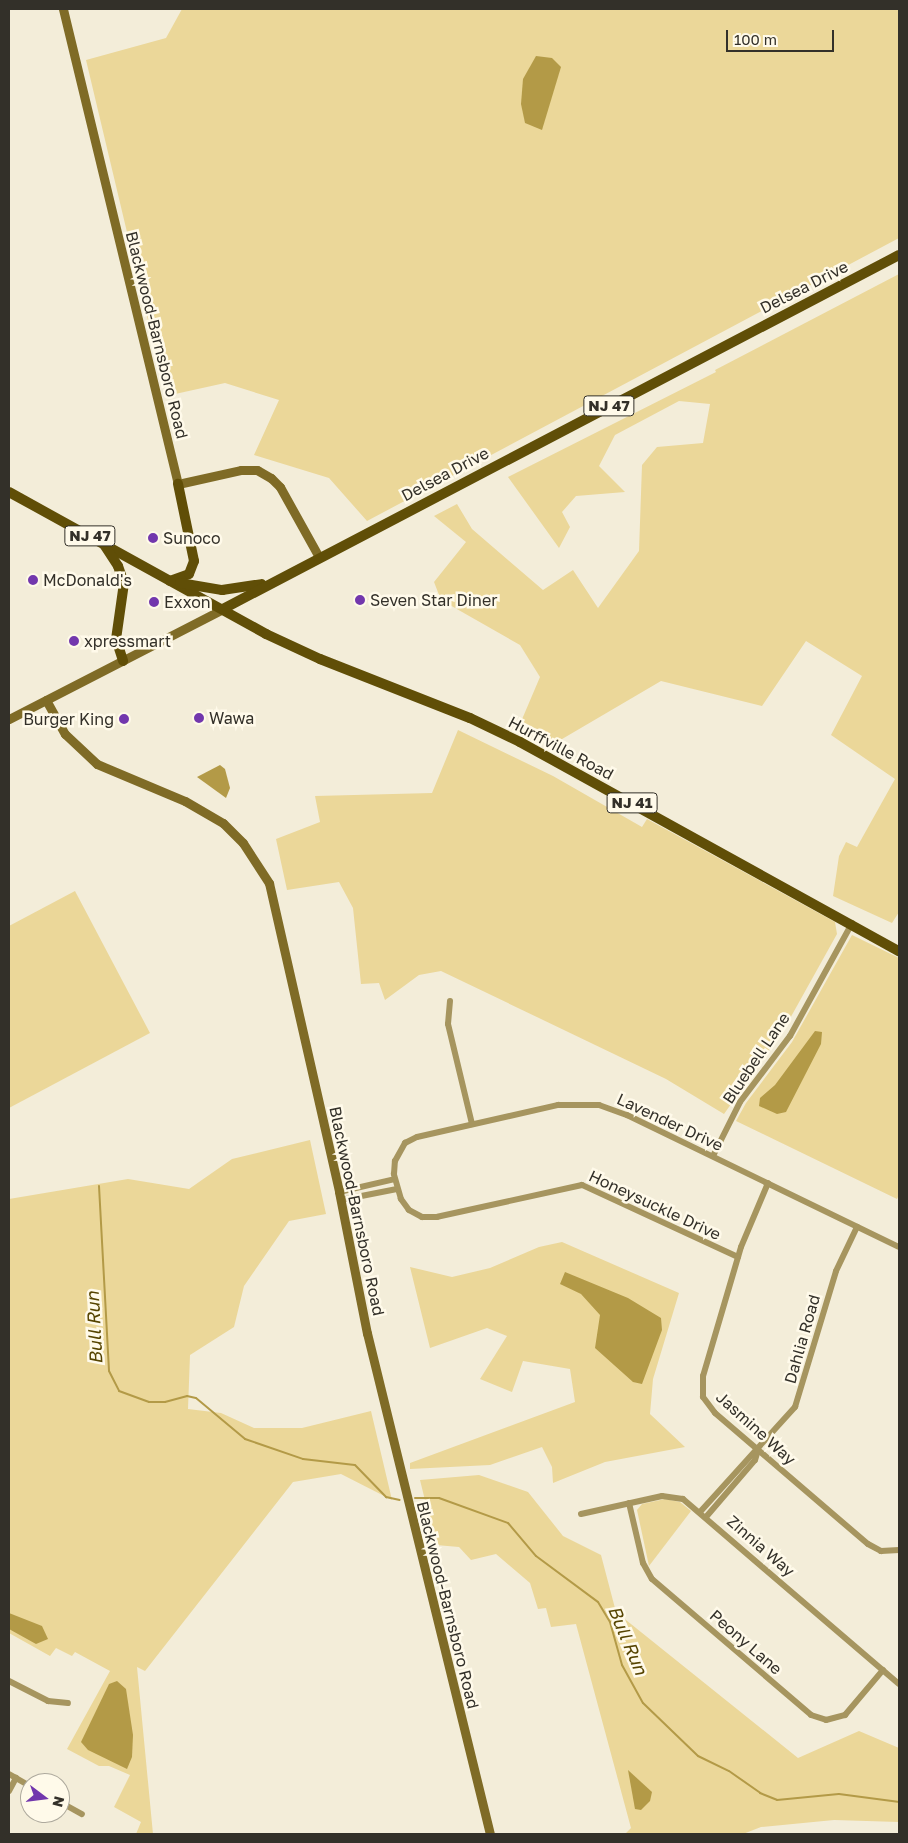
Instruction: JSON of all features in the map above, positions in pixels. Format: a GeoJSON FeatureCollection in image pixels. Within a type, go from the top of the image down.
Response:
{"type":"FeatureCollection","features":[{"type":"Feature","properties":{"kind":"main road","name":"Blackwood-Barnsboro Road"},"geometry":{"type":"LineString","coordinates":[[63,9],[178,484]]}},
{"type":"Feature","properties":{"kind":"main road","name":"Delsea Drive"},"geometry":{"type":"LineString","coordinates":[[223,610],[271,582],[899,255]]}},
{"type":"Feature","properties":{"kind":"main road"},"geometry":{"type":"LineString","coordinates":[[170,581],[189,574],[194,561],[178,484],[241,470],[257,470],[271,478],[280,487],[319,557]]}},
{"type":"Feature","properties":{"kind":"main road","name":"NJ 47"},"geometry":{"type":"LineString","coordinates":[[9,492],[223,610]]}},
{"type":"Feature","properties":{"kind":"main road"},"geometry":{"type":"LineString","coordinates":[[103,543],[118,566],[124,583],[116,639],[123,661]]}},
{"type":"Feature","properties":{"kind":"main road","name":"NJ 47"},"geometry":{"type":"LineString","coordinates":[[170,581],[222,590],[271,582]]}},
{"type":"Feature","properties":{"kind":"main road"},"geometry":{"type":"LineString","coordinates":[[9,719],[223,610]]}},
{"type":"Feature","properties":{"kind":"main road","name":"Hurffville Road"},"geometry":{"type":"LineString","coordinates":[[223,610],[313,656],[470,718],[512,738],[852,923],[899,952]]}},
{"type":"Feature","properties":{"kind":"main road","name":"Blackwood-Barnsboro Road"},"geometry":{"type":"LineString","coordinates":[[46,700],[66,734],[97,764],[206,811],[243,844],[260,866],[274,898],[340,1196],[368,1341],[490,1834]]}},
{"type":"Feature","properties":{"kind":"street","name":"Bluebell Lane"},"geometry":{"type":"LineString","coordinates":[[713,1156],[740,1102],[790,1036],[852,923]]}},
{"type":"Feature","properties":{"kind":"street"},"geometry":{"type":"LineString","coordinates":[[450,1001],[448,1024],[472,1124]]}},
{"type":"Feature","properties":{"kind":"street","name":"Lavender Drive"},"geometry":{"type":"LineString","coordinates":[[397,1189],[395,1161],[405,1143],[417,1137],[558,1105],[591,1104],[620,1112],[899,1247]]}},
{"type":"Feature","properties":{"kind":"street"},"geometry":{"type":"LineString","coordinates":[[340,1196],[395,1179]]}},
{"type":"Feature","properties":{"kind":"street","name":"Jasmine Way"},"geometry":{"type":"LineString","coordinates":[[768,1184],[747,1229],[702,1388],[711,1409],[870,1546],[885,1552],[899,1550]]}},
{"type":"Feature","properties":{"kind":"street","name":"Honeysuckle Drive"},"geometry":{"type":"LineString","coordinates":[[397,1189],[407,1208],[429,1218],[568,1186],[585,1185],[738,1257]]}},
{"type":"Feature","properties":{"kind":"street"},"geometry":{"type":"LineString","coordinates":[[340,1196],[397,1189]]}},
{"type":"Feature","properties":{"kind":"street","name":"Dahlia Road"},"geometry":{"type":"LineString","coordinates":[[706,1517],[755,1460],[758,1450],[797,1404],[836,1271],[857,1227]]}},
{"type":"Feature","properties":{"kind":"street","name":"Dahlia Road"},"geometry":{"type":"LineString","coordinates":[[700,1512],[750,1453],[758,1450]]}},
{"type":"Feature","properties":{"kind":"street","name":"Zinnia Way"},"geometry":{"type":"LineString","coordinates":[[581,1514],[629,1503],[673,1496],[700,1512],[899,1684]]}},
{"type":"Feature","properties":{"kind":"street","name":"Peony Lane"},"geometry":{"type":"LineString","coordinates":[[629,1503],[645,1568],[652,1579],[810,1715],[826,1720],[845,1714],[884,1670]]}},
{"type":"Feature","properties":{"kind":"street"},"geometry":{"type":"LineString","coordinates":[[9,1681],[48,1701],[68,1703]]}},
{"type":"Feature","properties":{"kind":"street"},"geometry":{"type":"LineString","coordinates":[[9,1774],[20,1780]]}},
{"type":"Feature","properties":{"kind":"street"},"geometry":{"type":"LineString","coordinates":[[9,1791],[16,1778]]}},
{"type":"Feature","properties":{"kind":"street"},"geometry":{"type":"LineString","coordinates":[[70,1807],[82,1814]]}},
{"type":"Feature","properties":{"kind":"shaded area"},"geometry":{"type":"Polygon","coordinates":[[[182,9],[899,9],[899,238],[367,521],[329,478],[254,455],[279,400],[225,383],[166,396],[86,60],[166,38],[182,9]]]}},
{"type":"Feature","properties":{"kind":"shaded area"},"geometry":{"type":"Polygon","coordinates":[[[536,56],[552,58],[561,67],[542,130],[525,123],[521,104],[523,79],[536,56]]]}},
{"type":"Feature","properties":{"kind":"shaded area"},"geometry":{"type":"Polygon","coordinates":[[[899,274],[899,912],[892,923],[833,896],[839,856],[846,842],[857,847],[895,779],[831,735],[862,676],[806,641],[762,706],[661,681],[557,742],[520,724],[540,677],[520,645],[441,600],[434,582],[466,542],[434,516],[457,504],[472,529],[543,590],[573,570],[598,608],[639,551],[642,465],[657,447],[703,443],[710,404],[679,401],[615,435],[599,466],[625,492],[576,496],[562,512],[570,527],[559,548],[508,477],[716,372],[715,370],[899,274]]]}},
{"type":"Feature","properties":{"kind":"shaded area"},"geometry":{"type":"Polygon","coordinates":[[[458,730],[553,776],[642,827],[647,819],[835,922],[837,934],[783,1031],[724,1114],[666,1079],[441,971],[419,975],[385,1000],[379,983],[361,984],[353,908],[339,882],[287,890],[276,839],[320,822],[315,796],[432,793],[458,730]]]}},
{"type":"Feature","properties":{"kind":"shaded area"},"geometry":{"type":"Polygon","coordinates":[[[220,765],[225,769],[230,788],[226,798],[197,777],[220,765]]]}},
{"type":"Feature","properties":{"kind":"shaded area"},"geometry":{"type":"Polygon","coordinates":[[[75,891],[150,1033],[9,1108],[9,926],[75,891]]]}},
{"type":"Feature","properties":{"kind":"shaded area"},"geometry":{"type":"Polygon","coordinates":[[[852,935],[899,958],[899,1195],[897,1199],[736,1121],[746,1103],[792,1042],[852,935]]]}},
{"type":"Feature","properties":{"kind":"shaded area"},"geometry":{"type":"Polygon","coordinates":[[[815,1031],[822,1032],[821,1044],[786,1112],[777,1114],[759,1106],[760,1098],[775,1085],[815,1031]]]}},
{"type":"Feature","properties":{"kind":"shaded area"},"geometry":{"type":"Polygon","coordinates":[[[310,1140],[326,1214],[289,1221],[244,1286],[234,1327],[190,1355],[188,1409],[221,1413],[254,1428],[302,1428],[371,1411],[392,1500],[341,1474],[293,1482],[145,1671],[137,1667],[153,1834],[136,1834],[141,1822],[114,1807],[130,1775],[109,1766],[99,1766],[67,1749],[110,1671],[75,1652],[72,1656],[56,1648],[50,1656],[9,1633],[9,1199],[128,1179],[189,1189],[232,1159],[310,1140]]]}},
{"type":"Feature","properties":{"kind":"shaded area"},"geometry":{"type":"Polygon","coordinates":[[[562,1242],[679,1293],[653,1379],[650,1414],[685,1447],[605,1462],[553,1483],[552,1467],[542,1447],[490,1465],[410,1469],[410,1463],[575,1402],[570,1369],[523,1361],[512,1392],[480,1379],[507,1336],[487,1328],[430,1348],[410,1267],[452,1277],[490,1268],[539,1247],[562,1242]]]}},
{"type":"Feature","properties":{"kind":"shaded area"},"geometry":{"type":"Polygon","coordinates":[[[565,1272],[628,1298],[661,1318],[662,1330],[642,1384],[633,1382],[595,1348],[600,1315],[581,1294],[560,1284],[565,1272]]]}},
{"type":"Feature","properties":{"kind":"shaded area"},"geometry":{"type":"Polygon","coordinates":[[[479,1475],[528,1492],[563,1536],[601,1555],[616,1612],[798,1758],[859,1731],[899,1748],[899,1822],[834,1820],[761,1827],[743,1834],[625,1834],[631,1828],[576,1624],[551,1627],[546,1608],[538,1609],[530,1583],[496,1554],[471,1560],[459,1547],[436,1545],[420,1480],[479,1475]]]}},
{"type":"Feature","properties":{"kind":"shaded area"},"geometry":{"type":"Polygon","coordinates":[[[665,1499],[680,1502],[691,1511],[649,1566],[637,1510],[642,1504],[665,1499]]]}},
{"type":"Feature","properties":{"kind":"shaded area"},"geometry":{"type":"Polygon","coordinates":[[[9,1613],[42,1626],[48,1639],[36,1644],[9,1629],[9,1613]]]}},
{"type":"Feature","properties":{"kind":"shaded area"},"geometry":{"type":"Polygon","coordinates":[[[117,1681],[126,1689],[133,1735],[132,1757],[127,1769],[88,1750],[81,1742],[109,1684],[117,1681]]]}},
{"type":"Feature","properties":{"kind":"shaded area"},"geometry":{"type":"Polygon","coordinates":[[[628,1770],[652,1792],[650,1801],[641,1810],[635,1809],[628,1770]]]}},
{"type":"Feature","properties":{"kind":"waterway","name":"Bull Run"},"geometry":{"type":"LineString","coordinates":[[99,1186],[109,1371],[119,1391],[149,1402],[165,1402],[187,1396],[196,1398],[245,1439],[303,1459],[355,1465],[386,1497],[400,1500]]}},
{"type":"Feature","properties":{"kind":"waterway","name":"Bull Run"},"geometry":{"type":"LineString","coordinates":[[415,1498],[439,1498],[508,1523],[536,1556],[598,1602],[610,1622],[622,1665],[643,1703],[698,1756],[729,1771],[760,1793],[777,1800],[839,1794],[899,1802]]}},
{"type":"Feature","properties":{"kind":"place","name":"Sunoco"},"geometry":{"type":"Point","coordinates":[153,538]}},
{"type":"Feature","properties":{"kind":"place","name":"McDonald's"},"geometry":{"type":"Point","coordinates":[33,580]}},
{"type":"Feature","properties":{"kind":"place","name":"Seven Star Diner"},"geometry":{"type":"Point","coordinates":[360,600]}},
{"type":"Feature","properties":{"kind":"place","name":"Exxon"},"geometry":{"type":"Point","coordinates":[154,602]}},
{"type":"Feature","properties":{"kind":"place","name":"xpressmart"},"geometry":{"type":"Point","coordinates":[74,641]}},
{"type":"Feature","properties":{"kind":"place","name":"Wawa"},"geometry":{"type":"Point","coordinates":[199,718]}},
{"type":"Feature","properties":{"kind":"place","name":"Burger King"},"geometry":{"type":"Point","coordinates":[124,719]}}]}
